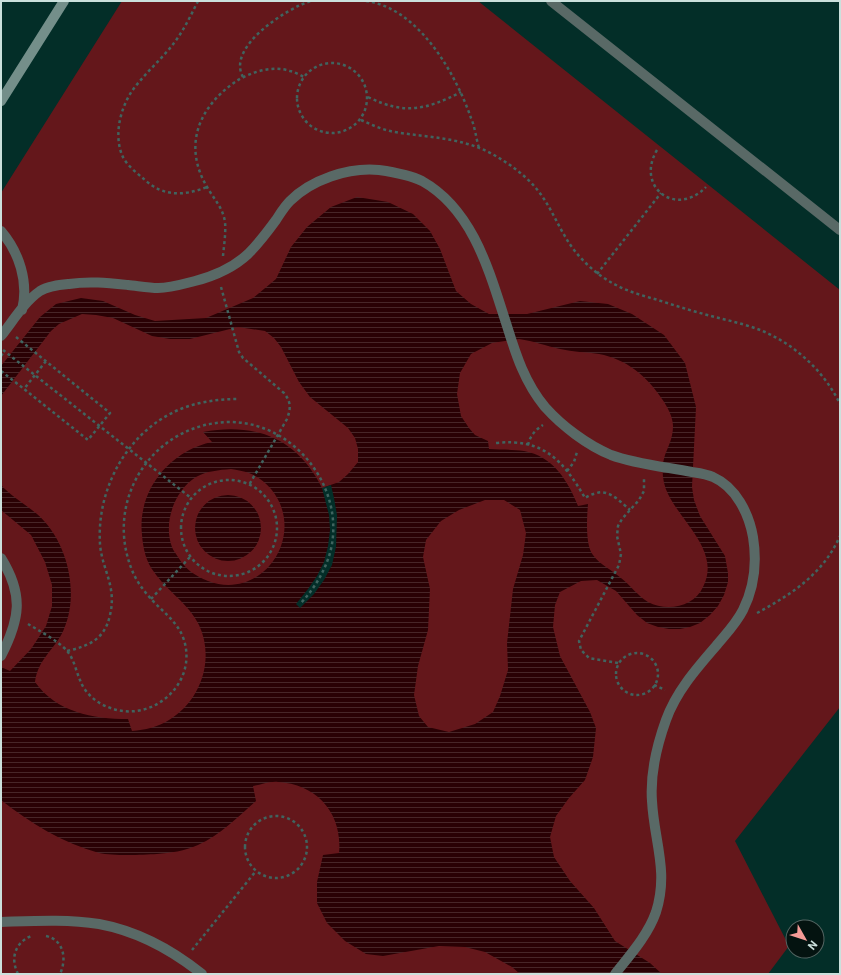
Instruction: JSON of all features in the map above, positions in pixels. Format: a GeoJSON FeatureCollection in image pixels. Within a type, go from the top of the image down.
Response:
{"type":"FeatureCollection","features":[{"type":"Feature","properties":{"kind":"main road"},"geometry":{"type":"LineString","coordinates":[[1,101],[64,1]]}},
{"type":"Feature","properties":{"kind":"street"},"geometry":{"type":"LineString","coordinates":[[551,1],[840,230]]}},
{"type":"Feature","properties":{"kind":"street"},"geometry":{"type":"LineString","coordinates":[[1,336],[33,297],[44,288],[86,282],[158,288],[179,285],[202,279],[226,270],[248,254],[269,230],[289,202],[310,186],[332,177],[357,170],[377,170],[400,174],[420,180],[444,197],[461,216],[475,240],[487,266],[515,352],[526,379],[546,408],[566,427],[585,441],[610,454],[650,464],[712,476],[724,483],[736,495],[744,510],[753,536],[754,565],[751,590],[742,612],[732,627],[705,659],[678,695],[667,717],[654,770],[652,798],[655,827],[660,851],[662,877],[660,896],[655,914],[640,942],[615,974]]}},
{"type":"Feature","properties":{"kind":"street"},"geometry":{"type":"LineString","coordinates":[[1,231],[14,250],[20,264],[24,291],[22,310]]}},
{"type":"Feature","properties":{"kind":"street"},"geometry":{"type":"LineString","coordinates":[[1,558],[10,572],[16,594],[17,617],[10,638],[1,656]]}},
{"type":"Feature","properties":{"kind":"street"},"geometry":{"type":"LineString","coordinates":[[1,922],[68,921],[99,924],[132,933],[150,941],[184,960],[202,974]]}},
{"type":"Feature","properties":{"kind":"path"},"geometry":{"type":"LineString","coordinates":[[198,1],[189,20],[174,43],[133,90],[124,105],[120,122],[119,139],[122,156],[133,170],[149,183],[165,192],[180,194],[194,192],[207,187]]}},
{"type":"Feature","properties":{"kind":"path"},"geometry":{"type":"LineString","coordinates":[[243,77],[240,71],[239,61],[246,49],[261,31],[277,18],[301,4],[311,1]]}},
{"type":"Feature","properties":{"kind":"path"},"geometry":{"type":"LineString","coordinates":[[366,1],[377,2],[396,11],[414,26],[431,44],[447,66],[461,92],[472,119],[479,148]]}},
{"type":"Feature","properties":{"kind":"path"},"geometry":{"type":"LineString","coordinates":[[338,63],[349,67],[359,74],[365,85],[368,97],[366,109],[361,120],[353,128],[332,134],[320,132],[311,127],[303,119],[298,108],[297,97],[299,86],[304,76],[314,68],[325,64],[338,63]]}},
{"type":"Feature","properties":{"kind":"path"},"geometry":{"type":"LineString","coordinates":[[249,485],[279,435],[290,410],[289,400],[284,393],[243,358],[239,352],[236,336],[225,304],[220,283],[225,223],[219,205],[200,173],[195,151],[195,138],[200,122],[211,103],[227,88],[243,77],[273,69],[289,70],[304,76]]}},
{"type":"Feature","properties":{"kind":"path"},"geometry":{"type":"LineString","coordinates":[[368,97],[384,104],[399,108],[415,108],[433,105],[461,92]]}},
{"type":"Feature","properties":{"kind":"path"},"geometry":{"type":"LineString","coordinates":[[361,120],[378,128],[394,132],[452,139],[479,148],[494,155],[528,179],[543,198],[566,239],[578,256],[597,274],[616,285],[637,294],[766,332],[788,344],[807,359],[823,376],[840,404]]}},
{"type":"Feature","properties":{"kind":"path"},"geometry":{"type":"LineString","coordinates":[[657,150],[652,159],[650,169],[651,178],[661,193],[671,199],[681,200],[690,199],[706,188]]}},
{"type":"Feature","properties":{"kind":"path"},"geometry":{"type":"LineString","coordinates":[[597,274],[661,193]]}},
{"type":"Feature","properties":{"kind":"path"},"geometry":{"type":"LineString","coordinates":[[1,371],[88,440],[110,413],[16,337]]}},
{"type":"Feature","properties":{"kind":"path"},"geometry":{"type":"LineString","coordinates":[[5,351],[191,498]]}},
{"type":"Feature","properties":{"kind":"path"},"geometry":{"type":"LineString","coordinates":[[24,389],[46,361]]}},
{"type":"Feature","properties":{"kind":"path"},"geometry":{"type":"LineString","coordinates":[[67,651],[82,647],[94,641],[105,629],[110,615],[113,598],[100,545],[100,524],[103,502],[109,482],[128,449],[146,431],[162,419],[180,410],[206,402],[239,399]]}},
{"type":"Feature","properties":{"kind":"path"},"geometry":{"type":"LineString","coordinates":[[37,630],[67,651],[74,664],[80,682],[92,698],[107,707],[124,712],[142,711],[159,704],[172,693],[180,682],[184,669],[186,652],[185,643],[178,626],[173,619],[151,599],[133,572],[126,551],[123,524],[125,508],[136,477],[156,451],[169,440],[184,432],[199,426],[215,423],[232,422],[248,424],[264,428],[279,435],[301,452],[316,469],[324,484],[330,500],[332,517],[333,534],[330,551],[325,568],[317,583],[300,604]]}},
{"type":"Feature","properties":{"kind":"path"},"geometry":{"type":"LineString","coordinates":[[496,443],[519,443],[533,446],[547,452],[567,471],[584,498],[598,492],[605,492],[614,497],[630,510]]}},
{"type":"Feature","properties":{"kind":"path"},"geometry":{"type":"LineString","coordinates":[[618,663],[589,658],[581,650],[579,641],[619,566],[620,554],[617,536],[618,526],[639,500],[644,491],[650,464]]}},
{"type":"Feature","properties":{"kind":"path"},"geometry":{"type":"LineString","coordinates":[[220,481],[236,481],[249,485],[265,496],[274,511],[277,527],[274,544],[266,558],[255,569],[241,575],[226,576],[211,573],[198,566],[190,557],[182,540],[180,525],[184,511],[191,498],[204,487],[220,481]]}},
{"type":"Feature","properties":{"kind":"path"},"geometry":{"type":"LineString","coordinates":[[756,614],[794,592],[810,578],[824,562],[840,536]]}},
{"type":"Feature","properties":{"kind":"path"},"geometry":{"type":"LineString","coordinates":[[151,599],[190,557]]}},
{"type":"Feature","properties":{"kind":"path"},"geometry":{"type":"LineString","coordinates":[[635,653],[641,653],[648,656],[656,666],[657,679],[654,685],[649,691],[643,694],[629,694],[618,684],[616,677],[618,663],[622,658],[635,653]]}},
{"type":"Feature","properties":{"kind":"path"},"geometry":{"type":"LineString","coordinates":[[276,816],[286,818],[294,822],[306,839],[307,849],[304,859],[299,867],[291,874],[282,878],[271,878],[261,875],[256,871],[247,860],[244,850],[245,839],[250,830],[257,822],[276,816]]}},
{"type":"Feature","properties":{"kind":"path"},"geometry":{"type":"LineString","coordinates":[[184,960],[256,871]]}},
{"type":"Feature","properties":{"kind":"path"},"geometry":{"type":"LineString","coordinates":[[18,974],[15,968],[15,952],[18,945],[33,935]]}},
{"type":"Feature","properties":{"kind":"path"},"geometry":{"type":"LineString","coordinates":[[41,935],[50,937],[57,942],[62,949],[64,966],[60,974]]}},
{"type":"Feature","properties":{"kind":"shaded area"},"geometry":{"type":"Polygon","coordinates":[[[122,1],[478,1],[840,290],[840,707],[735,841],[785,938],[785,951],[768,974],[1,974],[1,193],[122,1]]]}},
{"type":"Feature","properties":{"kind":"shaded area"},"geometry":{"type":"Polygon","coordinates":[[[357,197],[388,202],[413,214],[430,231],[440,249],[456,291],[471,304],[489,314],[527,314],[580,301],[608,304],[632,314],[664,335],[685,363],[696,407],[692,487],[694,500],[700,516],[725,556],[728,582],[724,595],[718,606],[700,623],[680,629],[669,629],[647,623],[637,615],[616,591],[597,580],[581,581],[560,592],[555,605],[553,627],[560,656],[590,712],[596,728],[593,757],[585,780],[556,816],[550,837],[554,857],[570,881],[594,908],[615,941],[650,963],[662,974],[520,974],[512,967],[485,952],[465,947],[439,946],[383,956],[366,954],[345,941],[327,923],[317,903],[317,882],[323,855],[339,853],[337,826],[332,814],[325,804],[315,795],[305,788],[292,784],[275,782],[253,786],[256,801],[214,836],[188,849],[151,854],[112,855],[86,849],[47,831],[23,817],[1,800],[1,667],[10,671],[31,649],[46,626],[52,606],[52,585],[45,562],[31,535],[1,510],[1,485],[37,514],[47,525],[63,552],[68,567],[71,599],[69,615],[61,636],[43,660],[35,682],[53,700],[64,707],[89,715],[115,719],[128,719],[132,731],[137,731],[160,725],[180,712],[197,691],[205,665],[206,652],[204,638],[195,617],[159,579],[149,564],[144,550],[142,519],[145,503],[159,475],[182,454],[196,447],[212,442],[203,432],[241,430],[258,432],[273,438],[288,446],[301,457],[312,471],[322,488],[339,482],[348,474],[358,462],[358,449],[355,438],[348,428],[310,397],[299,382],[281,347],[274,338],[265,331],[238,327],[190,339],[170,339],[152,336],[113,318],[82,314],[59,324],[51,331],[1,396],[1,366],[40,317],[56,304],[81,298],[103,301],[135,315],[155,321],[206,318],[253,298],[276,279],[291,247],[307,227],[331,207],[357,197]],[[519,339],[492,343],[471,354],[460,373],[457,394],[461,416],[475,435],[488,441],[489,449],[524,451],[534,454],[543,458],[558,471],[564,479],[578,506],[588,504],[588,538],[590,550],[593,555],[599,562],[628,584],[644,600],[663,607],[679,606],[687,603],[699,594],[703,587],[707,574],[707,562],[704,550],[698,538],[674,505],[664,485],[663,464],[673,430],[673,423],[668,408],[650,383],[627,364],[609,356],[565,350],[519,339]],[[231,469],[204,473],[188,483],[176,499],[172,508],[169,528],[172,548],[187,569],[199,577],[208,581],[228,585],[246,582],[262,573],[274,560],[282,543],[284,525],[281,507],[271,489],[258,478],[249,473],[231,469]],[[485,500],[459,510],[441,521],[426,540],[423,557],[430,589],[428,630],[418,666],[414,695],[419,716],[428,727],[449,732],[475,724],[493,712],[500,696],[508,670],[507,643],[513,589],[523,555],[526,533],[520,510],[504,500],[485,500]]]}},
{"type":"Feature","properties":{"kind":"shaded area"},"geometry":{"type":"Polygon","coordinates":[[[221,495],[235,495],[247,500],[256,509],[261,521],[259,541],[252,552],[235,561],[221,561],[209,556],[200,547],[195,535],[195,521],[200,509],[209,500],[221,495]]]}},
{"type":"Feature","properties":{"kind":"pier"},"geometry":{"type":"Polygon","coordinates":[[[331,485],[337,515],[336,547],[332,565],[314,594],[300,608],[296,604],[317,576],[324,562],[330,530],[329,515],[322,488],[331,485]]]}}]}
